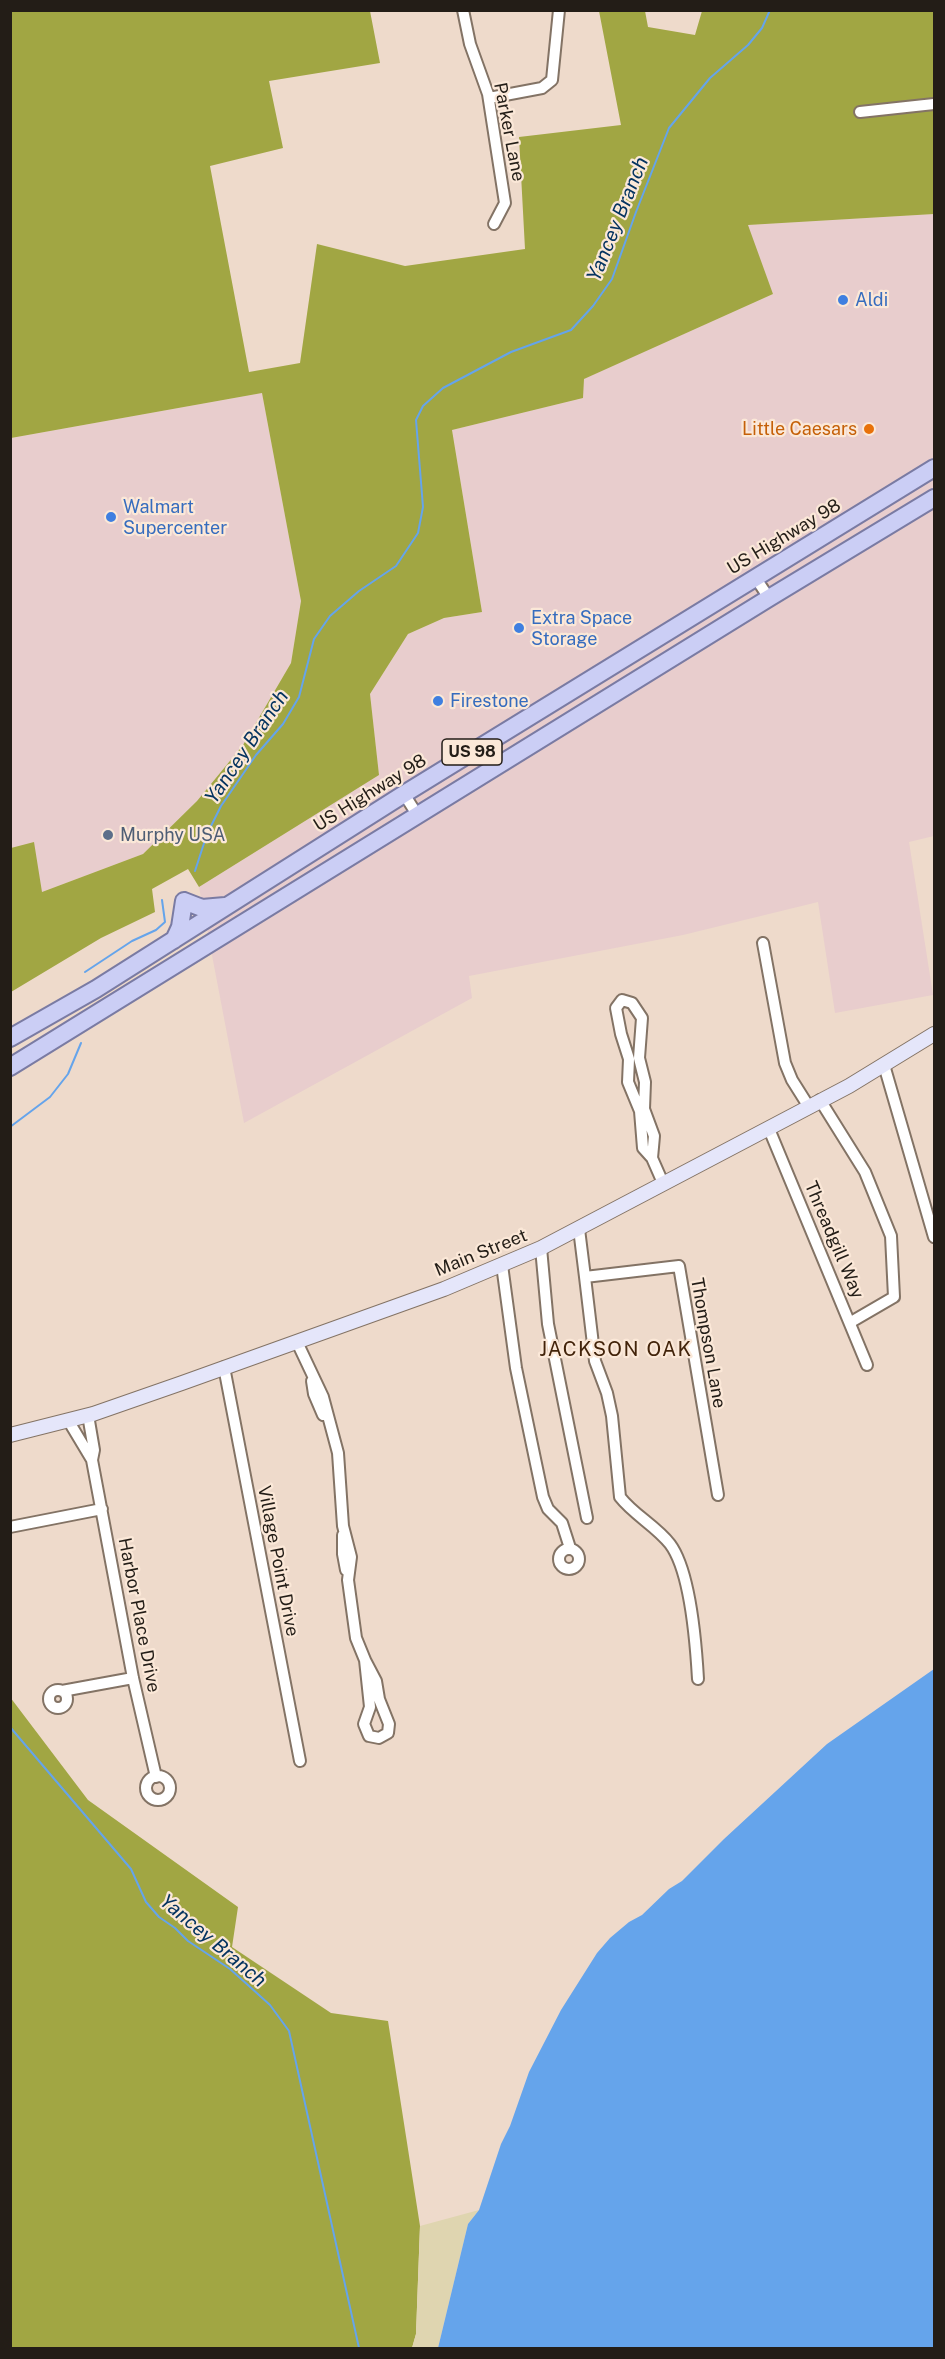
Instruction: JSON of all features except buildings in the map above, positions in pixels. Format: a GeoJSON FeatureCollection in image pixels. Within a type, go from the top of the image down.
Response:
{"type":"FeatureCollection","features":[{"type":"Feature","properties":{"kind":"main road","name":"US Highway 98"},"geometry":{"type":"LineString","coordinates":[[10,1038],[88,994],[404,794],[934,468]]}},
{"type":"Feature","properties":{"kind":"main road"},"geometry":{"type":"LineString","coordinates":[[878,532],[909,504],[934,487]]}},
{"type":"Feature","properties":{"kind":"main road","name":"US 98"},"geometry":{"type":"LineString","coordinates":[[10,1067],[934,498]]}},
{"type":"Feature","properties":{"kind":"main road"},"geometry":{"type":"LineString","coordinates":[[174,940],[180,927],[184,901],[202,908],[227,906]]}},
{"type":"Feature","properties":{"kind":"main road","name":"Main Street"},"geometry":{"type":"LineString","coordinates":[[10,1435],[88,1415],[297,1342],[502,1265],[579,1229],[769,1129],[934,1036]]}},
{"type":"Feature","properties":{"kind":"street","name":"Parker Lane"},"geometry":{"type":"LineString","coordinates":[[464,10],[470,44],[489,98],[505,203],[494,224]]}},
{"type":"Feature","properties":{"kind":"street"},"geometry":{"type":"LineString","coordinates":[[489,98],[542,88],[552,80],[559,10]]}},
{"type":"Feature","properties":{"kind":"street"},"geometry":{"type":"LineString","coordinates":[[860,112],[934,104]]}},
{"type":"Feature","properties":{"kind":"street"},"geometry":{"type":"LineString","coordinates":[[755,577],[769,598]]}},
{"type":"Feature","properties":{"kind":"street"},"geometry":{"type":"LineString","coordinates":[[404,794],[418,816]]}},
{"type":"Feature","properties":{"kind":"street"},"geometry":{"type":"LineString","coordinates":[[763,943],[785,1063],[792,1080],[815,1104],[865,1172],[891,1236],[894,1297],[850,1323]]}},
{"type":"Feature","properties":{"kind":"street"},"geometry":{"type":"LineString","coordinates":[[642,1110],[628,1082],[634,1058],[642,1018],[632,1003],[622,1000],[616,1008],[621,1034],[634,1058],[645,1082],[642,1110],[643,1148],[652,1158],[663,1183]]}},
{"type":"Feature","properties":{"kind":"street"},"geometry":{"type":"LineString","coordinates":[[884,1065],[934,1237]]}},
{"type":"Feature","properties":{"kind":"street","name":"Threadgill Way"},"geometry":{"type":"LineString","coordinates":[[769,1129],[867,1365]]}},
{"type":"Feature","properties":{"kind":"street"},"geometry":{"type":"LineString","coordinates":[[579,1229],[595,1361],[607,1393],[612,1416],[620,1497],[660,1532],[677,1555],[694,1630],[698,1679]]}},
{"type":"Feature","properties":{"kind":"street"},"geometry":{"type":"LineString","coordinates":[[541,1248],[548,1324],[587,1518]]}},
{"type":"Feature","properties":{"kind":"street"},"geometry":{"type":"LineString","coordinates":[[502,1265],[516,1368],[543,1497],[548,1509],[562,1523],[570,1548]]}},
{"type":"Feature","properties":{"kind":"street","name":"Thompson Lane"},"geometry":{"type":"LineString","coordinates":[[585,1277],[679,1266],[718,1495]]}},
{"type":"Feature","properties":{"kind":"street"},"geometry":{"type":"LineString","coordinates":[[297,1342],[310,1368],[314,1394],[329,1425],[338,1453],[343,1526],[350,1548],[348,1580],[356,1638],[376,1681],[379,1699],[389,1724],[388,1733],[380,1738],[369,1736],[364,1724],[370,1707],[365,1660]]}},
{"type":"Feature","properties":{"kind":"street","name":"Village Point Drive"},"geometry":{"type":"LineString","coordinates":[[224,1367],[300,1761]]}},
{"type":"Feature","properties":{"kind":"street","name":"Harbor Place Drive"},"geometry":{"type":"LineString","coordinates":[[88,1415],[94,1450],[92,1460]]}},
{"type":"Feature","properties":{"kind":"street","name":"Harbor Place Drive"},"geometry":{"type":"LineString","coordinates":[[68,1420],[92,1460],[133,1678],[156,1777]]}},
{"type":"Feature","properties":{"kind":"street"},"geometry":{"type":"LineString","coordinates":[[10,1527],[102,1509]]}},
{"type":"Feature","properties":{"kind":"street"},"geometry":{"type":"LineString","coordinates":[[62,1691],[133,1678]]}},
{"type":"Feature","properties":{"kind":"shaded area"},"geometry":{"type":"Polygon","coordinates":[[[934,214],[934,836],[909,842],[933,995],[835,1013],[818,902],[683,935],[469,976],[472,998],[244,1123],[199,887],[379,775],[370,694],[408,634],[444,618],[482,612],[452,430],[583,398],[583,379],[773,294],[747,225],[934,214]]]}},
{"type":"Feature","properties":{"kind":"shaded area"},"geometry":{"type":"Polygon","coordinates":[[[262,393],[301,601],[291,663],[243,745],[197,801],[143,854],[42,892],[11,848],[11,438],[262,393]]]}},
{"type":"Feature","properties":{"kind":"green space"},"geometry":{"type":"Polygon","coordinates":[[[11,11],[370,11],[380,63],[269,81],[283,148],[210,166],[249,372],[300,363],[317,244],[405,266],[525,249],[519,137],[621,125],[599,11],[645,11],[648,27],[695,35],[702,11],[934,11],[934,214],[748,225],[773,294],[584,379],[583,398],[452,430],[482,612],[444,618],[408,634],[370,694],[379,775],[199,887],[188,869],[152,889],[155,912],[101,938],[11,992],[11,848],[34,842],[42,892],[143,854],[197,801],[243,745],[291,663],[301,601],[262,393],[11,438],[11,11]]]}},
{"type":"Feature","properties":{"kind":"green space"},"geometry":{"type":"Polygon","coordinates":[[[10,1697],[88,1800],[238,1907],[232,1947],[331,2013],[388,2021],[420,2226],[416,2334],[412,2348],[11,2348],[10,1697]]]}},
{"type":"Feature","properties":{"kind":"sand"},"geometry":{"type":"Polygon","coordinates":[[[479,2210],[468,2224],[438,2348],[412,2348],[416,2334],[420,2226],[479,2210]]]}},
{"type":"Feature","properties":{"kind":"water"},"geometry":{"type":"Polygon","coordinates":[[[934,1669],[934,2348],[438,2348],[468,2224],[479,2210],[529,2072],[561,2010],[597,1953],[610,1938],[629,1922],[642,1915],[669,1889],[682,1881],[827,1744],[934,1669]]]}},
{"type":"Feature","properties":{"kind":"waterway","name":"Yancey Branch"},"geometry":{"type":"LineString","coordinates":[[195,871],[207,834],[221,806],[256,755],[283,724],[299,697],[314,639],[330,616],[359,591],[396,566],[418,533],[423,507],[416,420],[423,406],[443,388],[511,352],[571,330],[593,306],[612,279],[669,128],[710,78],[748,45],[762,28],[770,10]]}},
{"type":"Feature","properties":{"kind":"waterway","name":"Yancey Branch"},"geometry":{"type":"LineString","coordinates":[[85,972],[132,941],[156,930],[165,922],[162,900]]}},
{"type":"Feature","properties":{"kind":"waterway","name":"Yancey Branch"},"geometry":{"type":"LineString","coordinates":[[10,1127],[50,1097],[68,1074],[81,1043]]}},
{"type":"Feature","properties":{"kind":"waterway","name":"Yancey Branch"},"geometry":{"type":"LineString","coordinates":[[10,1727],[131,1869],[146,1902],[159,1917],[188,1941],[230,1969],[270,2005],[289,2031],[359,2348]]}},
{"type":"Feature","properties":{"kind":"place","name":"Aldi"},"geometry":{"type":"Point","coordinates":[843,300]}},
{"type":"Feature","properties":{"kind":"place","name":"Little Caesars"},"geometry":{"type":"Point","coordinates":[869,429]}},
{"type":"Feature","properties":{"kind":"place","name":"Walmart Supercenter"},"geometry":{"type":"Point","coordinates":[111,517]}},
{"type":"Feature","properties":{"kind":"place","name":"Extra Space Storage"},"geometry":{"type":"Point","coordinates":[519,628]}},
{"type":"Feature","properties":{"kind":"place","name":"Firestone"},"geometry":{"type":"Point","coordinates":[438,701]}},
{"type":"Feature","properties":{"kind":"place","name":"Murphy USA"},"geometry":{"type":"Point","coordinates":[108,835]}},
{"type":"Feature","properties":{"kind":"district","name":"JACKSON OAK"},"geometry":{"type":"Point","coordinates":[616,1350]}}]}
